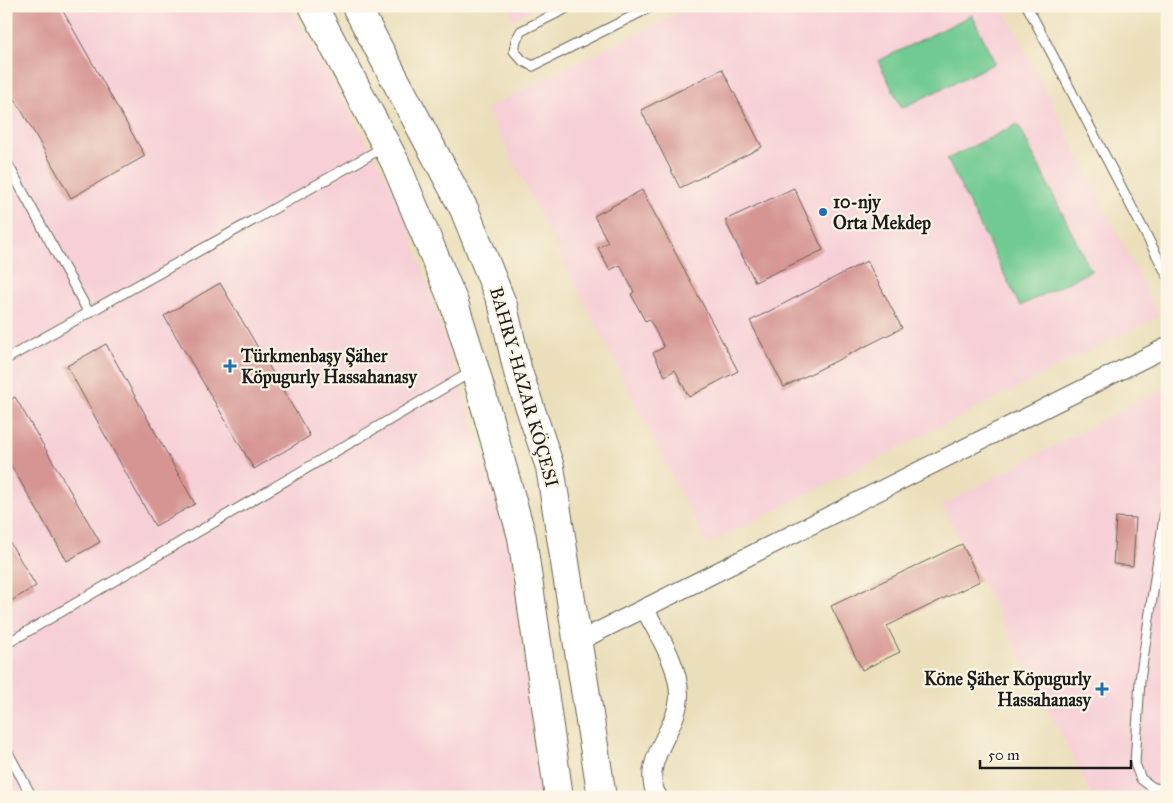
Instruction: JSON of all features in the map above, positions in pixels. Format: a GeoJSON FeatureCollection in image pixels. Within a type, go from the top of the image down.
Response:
{"type":"FeatureCollection","features":[{"type":"Feature","properties":{"kind":"highway"},"geometry":{"type":"LineString","coordinates":[[313,6],[386,145],[454,303],[475,370],[522,537],[559,797]]}},
{"type":"Feature","properties":{"kind":"highway","name":"BAHRY-HAZAR KÖÇESI"},"geometry":{"type":"LineString","coordinates":[[356,6],[464,209],[503,306],[518,372],[550,467],[579,641],[602,797]]}},
{"type":"Feature","properties":{"kind":"street"},"geometry":{"type":"LineString","coordinates":[[579,641],[1167,347]]}},
{"type":"Feature","properties":{"kind":"street"},"geometry":{"type":"LineString","coordinates":[[644,609],[676,670],[679,696],[674,717],[654,760],[653,790],[658,797]]}},
{"type":"Feature","properties":{"kind":"lane"},"geometry":{"type":"LineString","coordinates":[[571,6],[521,32],[516,40],[514,51],[523,61],[533,66],[652,6]]}},
{"type":"Feature","properties":{"kind":"lane"},"geometry":{"type":"LineString","coordinates":[[1027,6],[1167,275]]}},
{"type":"Feature","properties":{"kind":"lane"},"geometry":{"type":"LineString","coordinates":[[6,359],[386,145]]}},
{"type":"Feature","properties":{"kind":"lane"},"geometry":{"type":"LineString","coordinates":[[6,161],[89,312]]}},
{"type":"Feature","properties":{"kind":"lane"},"geometry":{"type":"LineString","coordinates":[[6,644],[475,370]]}},
{"type":"Feature","properties":{"kind":"lane"},"geometry":{"type":"LineString","coordinates":[[1167,497],[1140,680],[1135,764],[1141,779],[1152,787],[1167,791]]}},
{"type":"Feature","properties":{"kind":"lane"},"geometry":{"type":"LineString","coordinates":[[6,749],[32,797]]}},
{"type":"Feature","properties":{"kind":"shaded area","name":"Türkmenbaşy Şäher Köpugurly Hassahanasy"},"geometry":{"type":"Polygon","coordinates":[[[6,6],[290,6],[400,201],[508,531],[540,797],[6,797],[6,6]]]}},
{"type":"Feature","properties":{"kind":"shaded area"},"geometry":{"type":"Polygon","coordinates":[[[507,6],[540,6],[513,20],[507,6]]]}},
{"type":"Feature","properties":{"kind":"shaded area","name":"10-njy Orta Mekdep"},"geometry":{"type":"Polygon","coordinates":[[[693,6],[1003,6],[1159,316],[707,545],[486,108],[693,6]]]}},
{"type":"Feature","properties":{"kind":"shaded area","name":"Köne Şäher Köpugurly Hassahanasy"},"geometry":{"type":"Polygon","coordinates":[[[1167,386],[1167,797],[1093,797],[942,505],[1167,386]]]}},
{"type":"Feature","properties":{"kind":"green space"},"geometry":{"type":"Polygon","coordinates":[[[972,15],[995,63],[902,108],[878,61],[972,15]]]}},
{"type":"Feature","properties":{"kind":"green space"},"geometry":{"type":"Polygon","coordinates":[[[1018,124],[1091,271],[1020,306],[947,159],[1018,124]]]}},
{"type":"Feature","properties":{"kind":"building"},"geometry":{"type":"Polygon","coordinates":[[[6,6],[60,6],[145,156],[71,198],[6,83],[6,6]]]}},
{"type":"Feature","properties":{"kind":"building"},"geometry":{"type":"Polygon","coordinates":[[[722,69],[762,147],[680,188],[641,110],[722,69]]]}},
{"type":"Feature","properties":{"kind":"building"},"geometry":{"type":"Polygon","coordinates":[[[794,188],[823,250],[755,282],[725,220],[794,188]]]}},
{"type":"Feature","properties":{"kind":"building"},"geometry":{"type":"Polygon","coordinates":[[[642,190],[738,371],[689,397],[675,370],[665,376],[653,353],[664,347],[649,319],[645,321],[631,294],[634,292],[620,265],[610,270],[598,248],[608,242],[594,216],[642,190]]]}},
{"type":"Feature","properties":{"kind":"building"},"geometry":{"type":"Polygon","coordinates":[[[867,261],[902,328],[784,387],[750,321],[867,261]]]}},
{"type":"Feature","properties":{"kind":"building"},"geometry":{"type":"Polygon","coordinates":[[[220,283],[310,436],[254,469],[164,316],[220,283]]]}},
{"type":"Feature","properties":{"kind":"building"},"geometry":{"type":"Polygon","coordinates":[[[106,344],[195,504],[155,526],[67,366],[106,344]]]}},
{"type":"Feature","properties":{"kind":"building"},"geometry":{"type":"Polygon","coordinates":[[[15,397],[100,542],[67,561],[6,457],[6,402],[15,397]]]}},
{"type":"Feature","properties":{"kind":"building"},"geometry":{"type":"Polygon","coordinates":[[[1116,517],[1136,518],[1133,566],[1113,564],[1116,517]]]}},
{"type":"Feature","properties":{"kind":"building"},"geometry":{"type":"Polygon","coordinates":[[[6,536],[36,586],[6,604],[6,536]]]}},
{"type":"Feature","properties":{"kind":"building"},"geometry":{"type":"Polygon","coordinates":[[[962,544],[980,581],[887,626],[900,652],[862,670],[831,606],[962,544]]]}},
{"type":"Feature","properties":{"kind":"place","name":"10-njy Orta Mekdep"},"geometry":{"type":"Point","coordinates":[823,212]}},
{"type":"Feature","properties":{"kind":"place","name":"Türkmenbaşy Şäher Köpugurly Hassahanasy"},"geometry":{"type":"Point","coordinates":[230,366]}},
{"type":"Feature","properties":{"kind":"place","name":"Köne Şäher Köpugurly Hassahanasy"},"geometry":{"type":"Point","coordinates":[1102,689]}}]}
